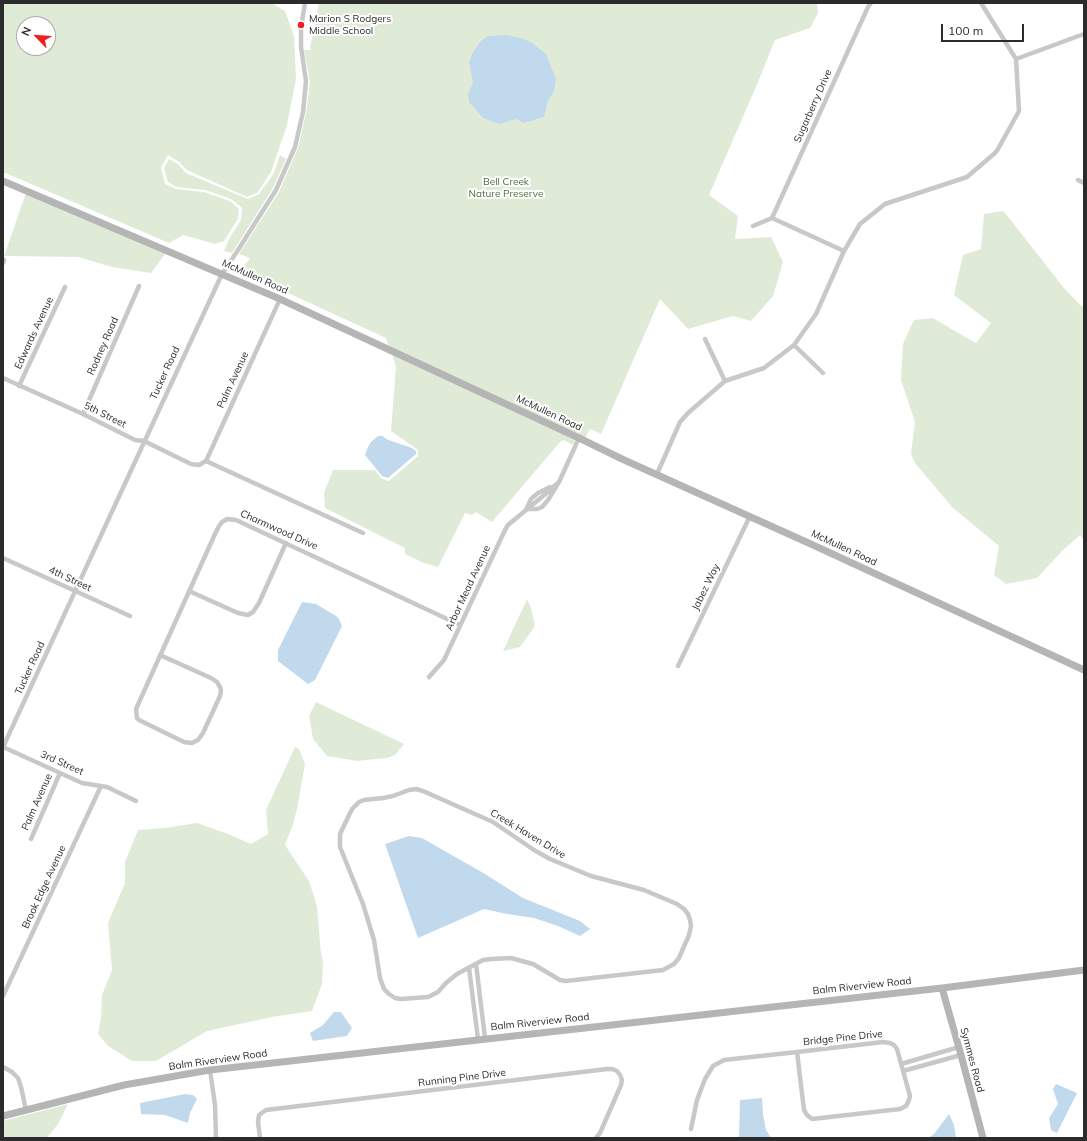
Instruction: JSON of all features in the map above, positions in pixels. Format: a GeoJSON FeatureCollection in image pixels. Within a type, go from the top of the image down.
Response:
{"type":"FeatureCollection","features":[{"type":"Feature","properties":{"kind":"street","name":"Tucker Road"},"geometry":{"type":"LineString","coordinates":[[3,747],[222,274],[276,190],[295,147],[303,112],[306,81],[301,47],[301,28],[305,3]]}},
{"type":"Feature","properties":{"kind":"street","name":"Sugarberry Drive"},"geometry":{"type":"LineString","coordinates":[[772,218],[871,3]]}},
{"type":"Feature","properties":{"kind":"street"},"geometry":{"type":"LineString","coordinates":[[657,474],[680,422],[688,413],[725,381],[764,368],[794,345],[816,314],[844,251],[860,224],[885,204],[967,177],[995,153],[1020,111],[1016,59],[981,3]]}},
{"type":"Feature","properties":{"kind":"street"},"geometry":{"type":"LineString","coordinates":[[1016,59],[1084,34]]}},
{"type":"Feature","properties":{"kind":"street"},"geometry":{"type":"LineString","coordinates":[[1078,180],[1084,183]]}},
{"type":"Feature","properties":{"kind":"street","name":"McMullen Road"},"geometry":{"type":"LineString","coordinates":[[3,181],[280,299],[622,459],[750,516],[1084,670]]}},
{"type":"Feature","properties":{"kind":"street"},"geometry":{"type":"LineString","coordinates":[[753,226],[772,218],[844,251]]}},
{"type":"Feature","properties":{"kind":"street","name":"Rodney Road"},"geometry":{"type":"LineString","coordinates":[[83,414],[139,286]]}},
{"type":"Feature","properties":{"kind":"street","name":"Edwards Avenue"},"geometry":{"type":"LineString","coordinates":[[20,386],[65,287]]}},
{"type":"Feature","properties":{"kind":"street","name":"Palm Avenue"},"geometry":{"type":"LineString","coordinates":[[206,461],[280,299]]}},
{"type":"Feature","properties":{"kind":"street"},"geometry":{"type":"LineString","coordinates":[[705,339],[725,381]]}},
{"type":"Feature","properties":{"kind":"street"},"geometry":{"type":"LineString","coordinates":[[794,345],[823,372]]}},
{"type":"Feature","properties":{"kind":"street","name":"5th Street"},"geometry":{"type":"LineString","coordinates":[[3,378],[136,440],[144,441],[191,464],[199,465],[206,461]]}},
{"type":"Feature","properties":{"kind":"street","name":"Arbor Mead Avenue"},"geometry":{"type":"LineString","coordinates":[[526,509],[537,509],[542,507],[548,500],[579,438]]}},
{"type":"Feature","properties":{"kind":"street"},"geometry":{"type":"LineString","coordinates":[[206,461],[362,533]]}},
{"type":"Feature","properties":{"kind":"street","name":"Arbor Mead Avenue"},"geometry":{"type":"LineString","coordinates":[[429,677],[444,660],[505,530],[511,521],[526,509],[531,499],[538,493],[558,482]]}},
{"type":"Feature","properties":{"kind":"street","name":"Jabez Way"},"geometry":{"type":"LineString","coordinates":[[678,666],[750,516]]}},
{"type":"Feature","properties":{"kind":"street","name":"Charmwood Drive"},"geometry":{"type":"LineString","coordinates":[[160,655],[211,678],[217,682],[220,687],[220,696],[203,733],[198,740],[192,743],[184,742],[144,723],[137,718],[135,714],[137,705],[219,526],[227,519],[236,520],[460,625]]}},
{"type":"Feature","properties":{"kind":"street"},"geometry":{"type":"LineString","coordinates":[[189,591],[238,613],[248,615],[253,612],[259,603],[286,543]]}},
{"type":"Feature","properties":{"kind":"street","name":"4th Street"},"geometry":{"type":"LineString","coordinates":[[3,558],[130,616]]}},
{"type":"Feature","properties":{"kind":"street","name":"3rd Street"},"geometry":{"type":"LineString","coordinates":[[3,747],[82,783],[113,789],[136,801]]}},
{"type":"Feature","properties":{"kind":"street","name":"Palm Avenue"},"geometry":{"type":"LineString","coordinates":[[31,839],[60,773]]}},
{"type":"Feature","properties":{"kind":"street","name":"Brook Edge Avenue"},"geometry":{"type":"LineString","coordinates":[[3,996],[100,786]]}},
{"type":"Feature","properties":{"kind":"street","name":"Creek Haven Drive"},"geometry":{"type":"LineString","coordinates":[[409,790],[423,790],[492,822],[534,850],[571,869],[644,890],[677,904],[684,909],[690,920],[691,926],[689,935],[679,958],[674,964],[663,970],[566,981],[555,978],[533,964],[511,958],[483,960],[469,968],[451,978],[438,992],[428,997],[395,998],[384,989],[380,978],[374,940],[363,904],[340,847],[340,834],[352,809],[359,802],[393,796],[409,790]]}},
{"type":"Feature","properties":{"kind":"street"},"geometry":{"type":"LineString","coordinates":[[476,964],[481,1039]]}},
{"type":"Feature","properties":{"kind":"street"},"geometry":{"type":"LineString","coordinates":[[469,968],[481,1039]]}},
{"type":"Feature","properties":{"kind":"street","name":"Balm Riverview Road"},"geometry":{"type":"LineString","coordinates":[[3,1116],[124,1085],[210,1070],[942,988],[1084,970]]}},
{"type":"Feature","properties":{"kind":"street","name":"Symmes Road"},"geometry":{"type":"LineString","coordinates":[[942,988],[959,1047],[982,1138]]}},
{"type":"Feature","properties":{"kind":"street","name":"Bridge Pine Drive"},"geometry":{"type":"LineString","coordinates":[[691,1129],[697,1100],[705,1079],[713,1066],[724,1060],[883,1042],[894,1045],[897,1049],[910,1096],[909,1100],[906,1106],[900,1109],[812,1119],[804,1110],[797,1052]]}},
{"type":"Feature","properties":{"kind":"street"},"geometry":{"type":"LineString","coordinates":[[901,1064],[959,1047]]}},
{"type":"Feature","properties":{"kind":"street"},"geometry":{"type":"LineString","coordinates":[[903,1071],[961,1055]]}},
{"type":"Feature","properties":{"kind":"street"},"geometry":{"type":"LineString","coordinates":[[3,1067],[12,1072],[18,1078],[26,1110]]}},
{"type":"Feature","properties":{"kind":"street","name":"Running Pine Drive"},"geometry":{"type":"LineString","coordinates":[[260,1138],[258,1122],[259,1115],[266,1110],[607,1069],[617,1072],[622,1080],[596,1138]]}},
{"type":"Feature","properties":{"kind":"street"},"geometry":{"type":"LineString","coordinates":[[210,1070],[215,1105],[216,1138]]}},
{"type":"Feature","properties":{"kind":"green space"},"geometry":{"type":"Polygon","coordinates":[[[3,3],[272,3],[285,11],[294,36],[296,79],[287,125],[271,172],[257,193],[247,197],[187,170],[179,162],[168,155],[161,168],[165,184],[176,189],[204,192],[230,201],[239,209],[238,219],[224,241],[215,244],[183,235],[169,243],[3,172],[3,3]]]}},
{"type":"Feature","properties":{"kind":"green space","name":"Bell Creek Nature Preserve"},"geometry":{"type":"Polygon","coordinates":[[[319,3],[817,3],[818,13],[810,28],[775,40],[709,195],[738,216],[735,239],[771,237],[783,262],[773,296],[751,321],[733,316],[688,329],[660,299],[601,434],[590,429],[585,438],[389,347],[386,338],[240,271],[250,258],[239,254],[279,192],[298,148],[306,113],[310,82],[304,50],[311,50],[310,48],[319,3]]]}},
{"type":"Feature","properties":{"kind":"green space"},"geometry":{"type":"Polygon","coordinates":[[[280,155],[286,159],[273,188],[232,253],[224,251],[230,237],[241,220],[241,207],[231,199],[205,190],[176,187],[168,182],[164,168],[169,159],[178,164],[186,173],[248,199],[259,194],[274,173],[280,155]]]}},
{"type":"Feature","properties":{"kind":"green space"},"geometry":{"type":"Polygon","coordinates":[[[26,193],[166,253],[151,273],[112,267],[78,257],[4,256],[26,193]]]}},
{"type":"Feature","properties":{"kind":"green space"},"geometry":{"type":"Polygon","coordinates":[[[1003,211],[1064,288],[1080,305],[1084,307],[1084,540],[1080,535],[1062,551],[1037,578],[1006,584],[994,575],[999,546],[952,507],[915,463],[911,454],[915,422],[901,380],[903,344],[914,320],[933,318],[976,343],[991,323],[954,295],[963,255],[981,249],[984,214],[1003,211]]]}},
{"type":"Feature","properties":{"kind":"green space"},"geometry":{"type":"Polygon","coordinates":[[[392,354],[575,439],[573,445],[563,440],[560,442],[492,522],[476,512],[472,515],[465,513],[438,567],[424,563],[405,554],[405,548],[325,508],[324,493],[333,470],[375,470],[381,478],[389,481],[418,456],[418,450],[391,431],[396,367],[392,354]]]}},
{"type":"Feature","properties":{"kind":"green space"},"geometry":{"type":"Polygon","coordinates":[[[527,599],[531,608],[535,626],[520,647],[503,651],[527,599]]]}},
{"type":"Feature","properties":{"kind":"green space"},"geometry":{"type":"Polygon","coordinates":[[[316,702],[404,744],[395,755],[387,758],[357,761],[327,756],[313,739],[309,716],[316,702]]]}},
{"type":"Feature","properties":{"kind":"green space"},"geometry":{"type":"Polygon","coordinates":[[[295,747],[299,749],[305,764],[297,809],[285,845],[309,881],[317,906],[321,954],[323,960],[322,984],[312,1011],[272,1017],[207,1031],[156,1061],[132,1061],[108,1046],[98,1034],[101,1018],[102,995],[112,970],[108,923],[125,883],[125,862],[138,830],[197,823],[251,844],[268,834],[266,810],[295,747]]]}},
{"type":"Feature","properties":{"kind":"green space"},"geometry":{"type":"Polygon","coordinates":[[[68,1104],[58,1124],[47,1138],[3,1138],[3,1121],[68,1104]]]}},
{"type":"Feature","properties":{"kind":"water"},"geometry":{"type":"Polygon","coordinates":[[[506,35],[531,42],[546,54],[556,79],[554,91],[548,101],[544,117],[524,123],[516,119],[499,124],[483,118],[469,102],[468,94],[473,83],[469,62],[473,52],[481,41],[488,36],[506,35]]]}},
{"type":"Feature","properties":{"kind":"water"},"geometry":{"type":"Polygon","coordinates":[[[378,436],[383,436],[386,439],[412,448],[416,451],[416,454],[388,478],[382,476],[365,455],[371,442],[378,436]]]}},
{"type":"Feature","properties":{"kind":"water"},"geometry":{"type":"Polygon","coordinates":[[[302,602],[316,604],[336,616],[342,626],[315,680],[308,684],[278,661],[278,650],[302,602]]]}},
{"type":"Feature","properties":{"kind":"water"},"geometry":{"type":"Polygon","coordinates":[[[409,836],[422,838],[485,874],[523,898],[580,921],[590,929],[580,936],[558,926],[534,918],[484,909],[418,938],[385,844],[409,836]]]}},
{"type":"Feature","properties":{"kind":"water"},"geometry":{"type":"Polygon","coordinates":[[[334,1012],[341,1012],[352,1028],[347,1036],[313,1041],[310,1033],[323,1025],[334,1012]]]}},
{"type":"Feature","properties":{"kind":"water"},"geometry":{"type":"Polygon","coordinates":[[[1056,1084],[1077,1093],[1057,1133],[1051,1130],[1049,1118],[1058,1104],[1053,1089],[1056,1084]]]}},
{"type":"Feature","properties":{"kind":"water"},"geometry":{"type":"Polygon","coordinates":[[[185,1094],[193,1095],[197,1099],[190,1113],[188,1123],[165,1115],[141,1114],[140,1103],[185,1094]]]}},
{"type":"Feature","properties":{"kind":"water"},"geometry":{"type":"Polygon","coordinates":[[[762,1098],[766,1130],[771,1138],[739,1138],[740,1100],[762,1098]]]}},
{"type":"Feature","properties":{"kind":"water"},"geometry":{"type":"Polygon","coordinates":[[[949,1114],[954,1125],[956,1138],[928,1138],[934,1134],[949,1114]]]}},
{"type":"Feature","properties":{"kind":"place","name":"Marion S Rodgers Middle School"},"geometry":{"type":"Point","coordinates":[301,25]}}]}
